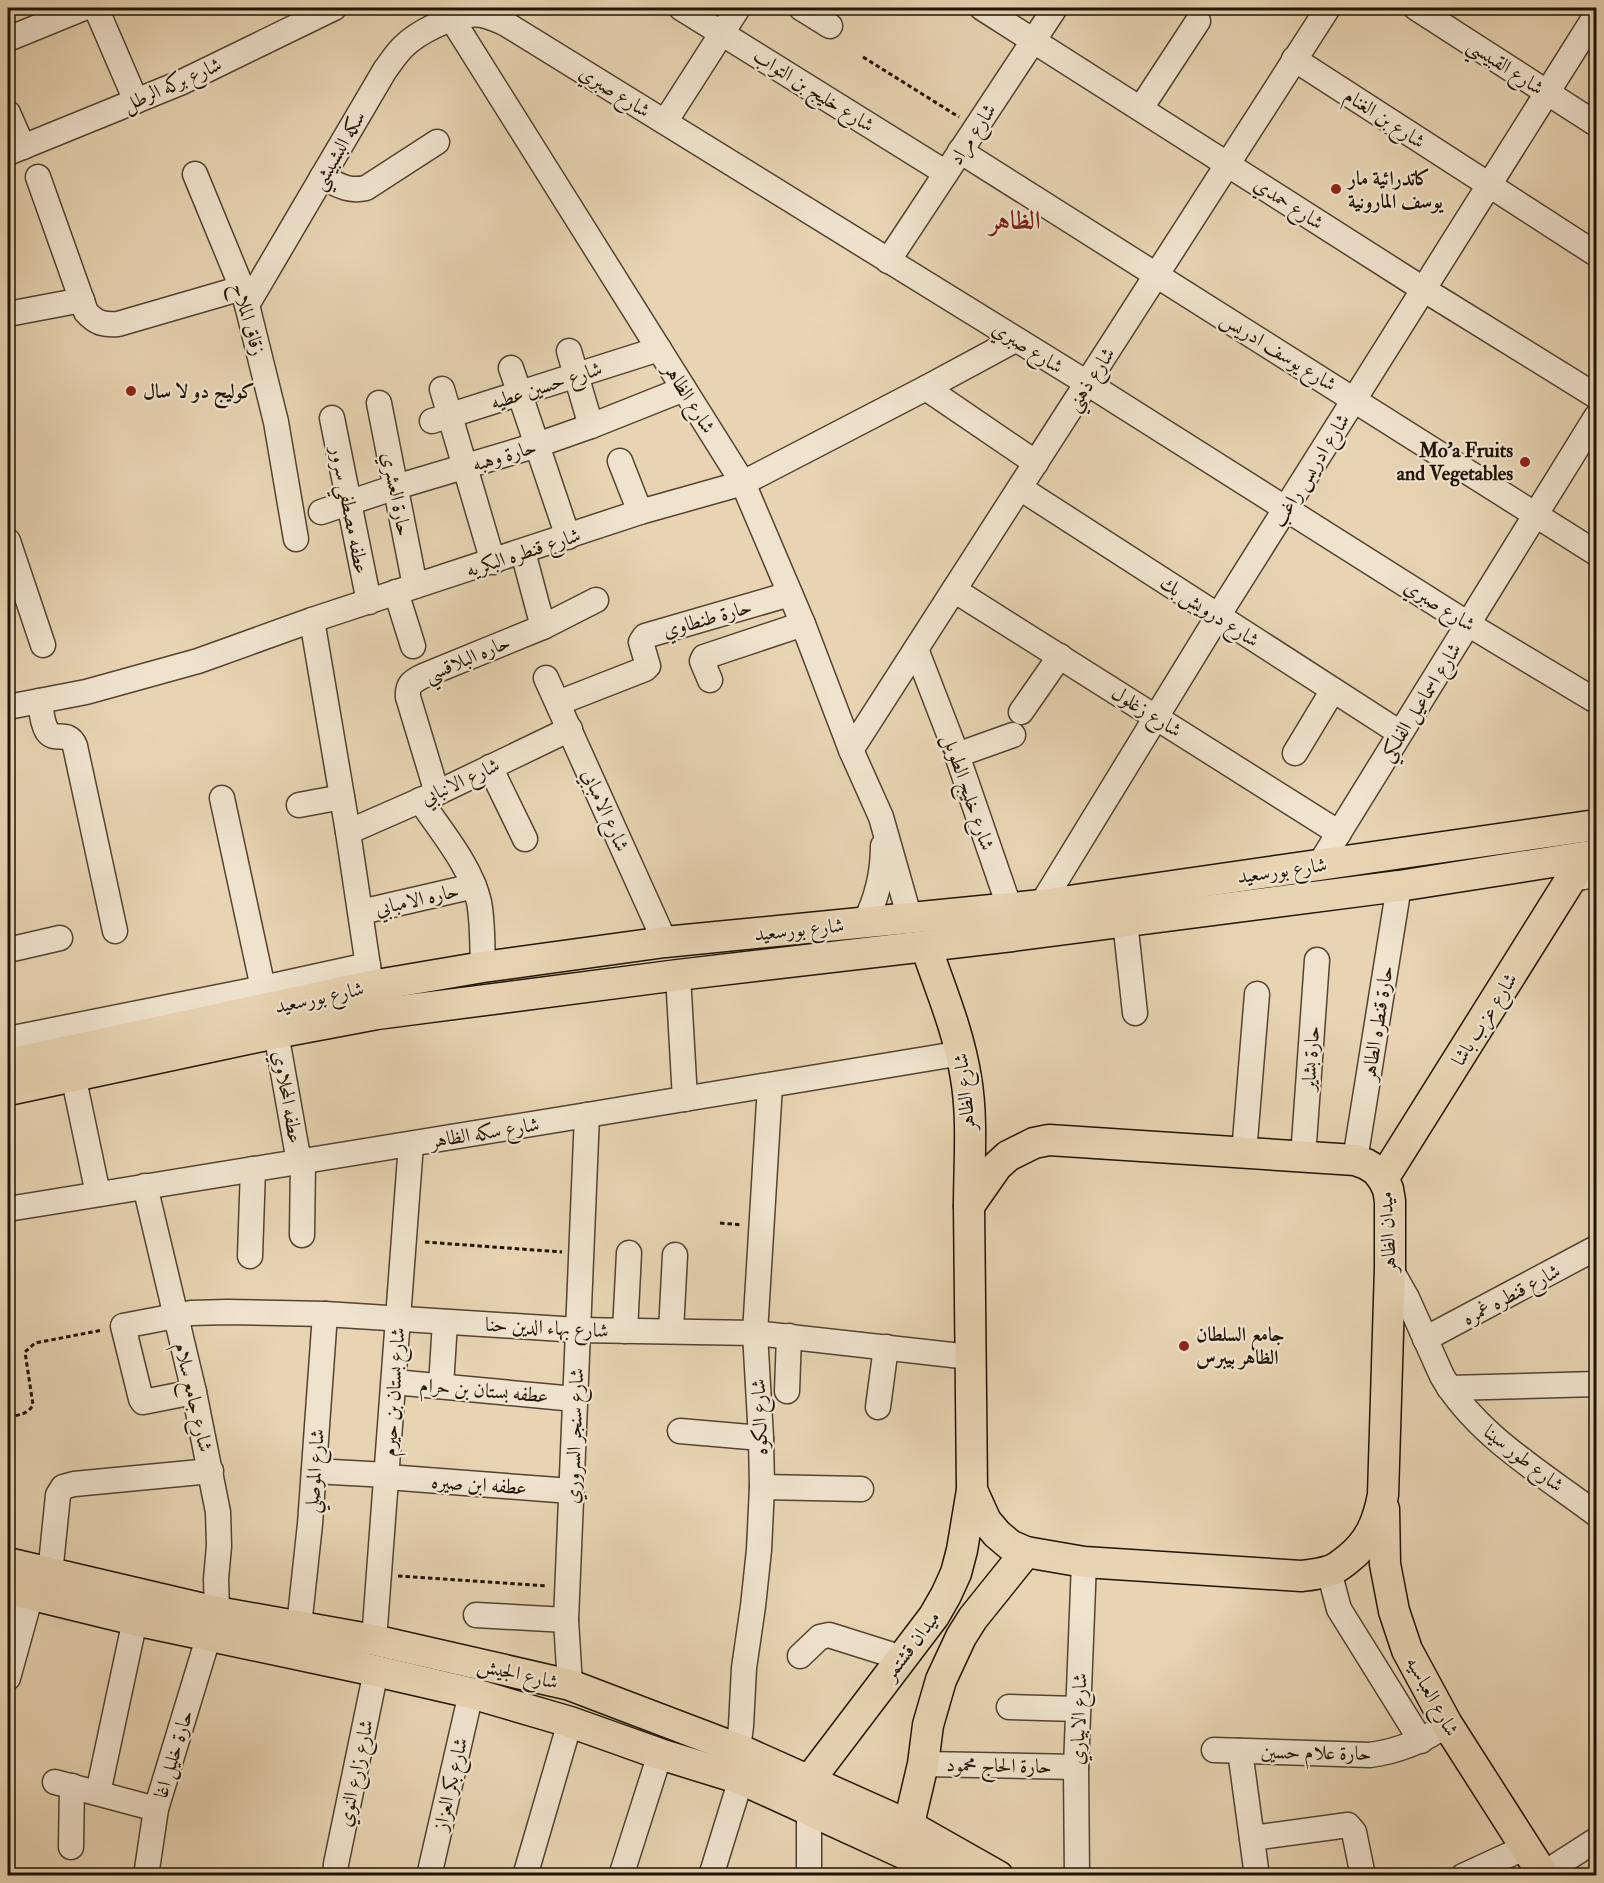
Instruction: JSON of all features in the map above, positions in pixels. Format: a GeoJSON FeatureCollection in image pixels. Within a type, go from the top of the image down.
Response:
{"type":"FeatureCollection","features":[{"type":"Feature","properties":{"kind":"main road","name":"شارع بورسعيد"},"geometry":{"type":"LineString","coordinates":[[8,1090],[377,1014],[926,946],[1011,923],[1319,865],[1596,825]]}},
{"type":"Feature","properties":{"kind":"main road","name":"شارع بورسعيد"},"geometry":{"type":"LineString","coordinates":[[1041,918],[1125,921],[1399,886],[1587,867]]}},
{"type":"Feature","properties":{"kind":"main road","name":"شارع عزب باشا"},"geometry":{"type":"LineString","coordinates":[[1383,1179],[1587,867]]}},
{"type":"Feature","properties":{"kind":"main road","name":"شارع بورسعيد"},"geometry":{"type":"LineString","coordinates":[[8,1064],[370,976],[483,968],[665,942],[865,922],[909,919],[1011,923]]}},
{"type":"Feature","properties":{"kind":"main road","name":"شارع الظاهر"},"geometry":{"type":"LineString","coordinates":[[926,946],[962,1053],[970,1108],[969,1206]]}},
{"type":"Feature","properties":{"kind":"main road","name":"ميدان الظاهر"},"geometry":{"type":"LineString","coordinates":[[1057,1141],[1355,1160],[1376,1170],[1383,1179],[1390,1201],[1390,1268],[1383,1495],[1380,1515],[1371,1535],[1358,1551],[1329,1571],[1301,1576],[1084,1562],[1026,1552],[1010,1545],[991,1528],[972,1490],[969,1206],[997,1166],[1020,1149],[1041,1142],[1057,1141]]}},
{"type":"Feature","properties":{"kind":"main road","name":"ميدان قشتمر"},"geometry":{"type":"LineString","coordinates":[[808,1782],[934,1616],[946,1595],[956,1573],[962,1550],[972,1490]]}},
{"type":"Feature","properties":{"kind":"main road","name":"شارع العباسيه"},"geometry":{"type":"LineString","coordinates":[[1383,1495],[1385,1564],[1394,1611],[1407,1650],[1447,1724],[1544,1875]]}},
{"type":"Feature","properties":{"kind":"main road","name":"ميدان قشتمر"},"geometry":{"type":"LineString","coordinates":[[906,1839],[923,1764],[928,1725],[950,1658],[973,1618],[1026,1552]]}},
{"type":"Feature","properties":{"kind":"main road","name":"شارع الجيش"},"geometry":{"type":"LineString","coordinates":[[8,1563],[30,1586],[135,1620],[299,1626],[374,1640],[570,1685],[738,1749],[808,1782],[906,1839],[941,1875]]}},
{"type":"Feature","properties":{"kind":"main road","name":"شارع الجيش"},"geometry":{"type":"LineString","coordinates":[[30,1586],[213,1623],[376,1671],[471,1693],[570,1722],[660,1754],[741,1779],[809,1811],[906,1839],[998,1875]]}},
{"type":"Feature","properties":{"kind":"street"},"geometry":{"type":"LineString","coordinates":[[8,39],[84,8]]}},
{"type":"Feature","properties":{"kind":"street"},"geometry":{"type":"LineString","coordinates":[[96,8],[136,101]]}},
{"type":"Feature","properties":{"kind":"street","name":"شارع بركه الرطل"},"geometry":{"type":"LineString","coordinates":[[15,150],[180,83],[334,8]]}},
{"type":"Feature","properties":{"kind":"street","name":"شارع خليج بن التواب"},"geometry":{"type":"LineString","coordinates":[[681,8],[946,173]]}},
{"type":"Feature","properties":{"kind":"street"},"geometry":{"type":"LineString","coordinates":[[665,122],[738,8]]}},
{"type":"Feature","properties":{"kind":"street"},"geometry":{"type":"LineString","coordinates":[[801,8],[830,26]]}},
{"type":"Feature","properties":{"kind":"street","name":"شارع حمدي"},"geometry":{"type":"LineString","coordinates":[[982,8],[1423,289],[1596,396]]}},
{"type":"Feature","properties":{"kind":"street","name":"شارع مراد"},"geometry":{"type":"LineString","coordinates":[[888,261],[1055,8]]}},
{"type":"Feature","properties":{"kind":"street","name":"شارع ذهني"},"geometry":{"type":"LineString","coordinates":[[851,750],[1328,8]]}},
{"type":"Feature","properties":{"kind":"street","name":"شارع القبيسي"},"geometry":{"type":"LineString","coordinates":[[1416,8],[1596,124]]}},
{"type":"Feature","properties":{"kind":"street","name":"شارع صبري"},"geometry":{"type":"LineString","coordinates":[[449,14],[489,16],[506,24],[1087,383],[1468,624],[1596,701]]}},
{"type":"Feature","properties":{"kind":"street","name":"سكه البشبيشي"},"geometry":{"type":"LineString","coordinates":[[244,297],[322,177],[385,70],[403,47],[449,14]]}},
{"type":"Feature","properties":{"kind":"street","name":"شارع الظاهر"},"geometry":{"type":"LineString","coordinates":[[449,14],[743,483],[803,624],[851,750],[881,817],[909,919]]}},
{"type":"Feature","properties":{"kind":"street","name":"شارع ادريس راغب"},"geometry":{"type":"LineString","coordinates":[[1041,918],[1156,717],[1218,616],[1596,15]]}},
{"type":"Feature","properties":{"kind":"street"},"geometry":{"type":"LineString","coordinates":[[1141,108],[1198,21]]}},
{"type":"Feature","properties":{"kind":"street","name":"شارع بن الغنام"},"geometry":{"type":"LineString","coordinates":[[1294,59],[1596,254]]}},
{"type":"Feature","properties":{"kind":"street"},"geometry":{"type":"LineString","coordinates":[[8,113],[15,150]]}},
{"type":"Feature","properties":{"kind":"street"},"geometry":{"type":"LineString","coordinates":[[322,177],[344,188],[354,190],[366,188],[438,142]]}},
{"type":"Feature","properties":{"kind":"street","name":"شارع يوسف ادريس"},"geometry":{"type":"LineString","coordinates":[[960,151],[1596,553]]}},
{"type":"Feature","properties":{"kind":"street","name":"زقاق الملاح"},"geometry":{"type":"LineString","coordinates":[[195,174],[244,297],[276,422],[296,539]]}},
{"type":"Feature","properties":{"kind":"street"},"geometry":{"type":"LineString","coordinates":[[38,177],[86,312],[94,321],[105,325],[118,324],[244,297]]}},
{"type":"Feature","properties":{"kind":"street"},"geometry":{"type":"LineString","coordinates":[[8,314],[82,300]]}},
{"type":"Feature","properties":{"kind":"street","name":"شارع قنطره البكريه"},"geometry":{"type":"LineString","coordinates":[[8,707],[87,692],[198,660],[640,512],[743,483],[1015,340]]}},
{"type":"Feature","properties":{"kind":"street","name":"شارع حسين عطيه"},"geometry":{"type":"LineString","coordinates":[[441,418],[659,349]]}},
{"type":"Feature","properties":{"kind":"street"},"geometry":{"type":"LineString","coordinates":[[568,351],[591,426]]}},
{"type":"Feature","properties":{"kind":"street"},"geometry":{"type":"LineString","coordinates":[[511,368],[568,537]]}},
{"type":"Feature","properties":{"kind":"street"},"geometry":{"type":"LineString","coordinates":[[926,388],[1036,463]]}},
{"type":"Feature","properties":{"kind":"street"},"geometry":{"type":"LineString","coordinates":[[442,389],[441,418],[466,466],[493,562]]}},
{"type":"Feature","properties":{"kind":"street","name":"حارة وهبه"},"geometry":{"type":"LineString","coordinates":[[321,512],[537,445],[684,389]]}},
{"type":"Feature","properties":{"kind":"street","name":"حارة العشري"},"geometry":{"type":"LineString","coordinates":[[379,403],[396,487],[413,646]]}},
{"type":"Feature","properties":{"kind":"street","name":"شارع اسماعيل الفلكي"},"geometry":{"type":"LineString","coordinates":[[1319,865],[1596,417]]}},
{"type":"Feature","properties":{"kind":"street","name":"عطفه مصطفي سرور"},"geometry":{"type":"LineString","coordinates":[[332,418],[369,602]]}},
{"type":"Feature","properties":{"kind":"street"},"geometry":{"type":"LineString","coordinates":[[620,461],[640,512]]}},
{"type":"Feature","properties":{"kind":"street","name":"شارع درويش بك"},"geometry":{"type":"LineString","coordinates":[[1020,488],[1400,733]]}},
{"type":"Feature","properties":{"kind":"street"},"geometry":{"type":"LineString","coordinates":[[8,541],[43,645]]}},
{"type":"Feature","properties":{"kind":"street"},"geometry":{"type":"LineString","coordinates":[[523,552],[543,627]]}},
{"type":"Feature","properties":{"kind":"street","name":"شارع زغلول"},"geometry":{"type":"LineString","coordinates":[[954,590],[1338,833]]}},
{"type":"Feature","properties":{"kind":"street","name":"حارة طنطاوي"},"geometry":{"type":"LineString","coordinates":[[558,703],[645,669],[648,661],[641,642],[645,636],[790,594]]}},
{"type":"Feature","properties":{"kind":"street","name":"حاره البلاقسي"},"geometry":{"type":"LineString","coordinates":[[428,796],[408,697],[407,689],[410,684],[423,676],[543,627],[596,600]]}},
{"type":"Feature","properties":{"kind":"street"},"geometry":{"type":"LineString","coordinates":[[312,620],[370,976]]}},
{"type":"Feature","properties":{"kind":"street"},"geometry":{"type":"LineString","coordinates":[[710,680],[702,661],[704,657],[803,624]]}},
{"type":"Feature","properties":{"kind":"street","name":"شارع خليج الطويل"},"geometry":{"type":"LineString","coordinates":[[916,649],[957,755],[1011,923]]}},
{"type":"Feature","properties":{"kind":"street"},"geometry":{"type":"LineString","coordinates":[[1021,712],[1060,656]]}},
{"type":"Feature","properties":{"kind":"street","name":"شارع الامبابي"},"geometry":{"type":"LineString","coordinates":[[546,678],[665,942]]}},
{"type":"Feature","properties":{"kind":"street"},"geometry":{"type":"LineString","coordinates":[[1295,753],[1333,690]]}},
{"type":"Feature","properties":{"kind":"street"},"geometry":{"type":"LineString","coordinates":[[40,701],[48,733],[68,737],[73,740],[75,746],[115,931]]}},
{"type":"Feature","properties":{"kind":"street","name":"شارع الانبابي"},"geometry":{"type":"LineString","coordinates":[[348,832],[570,729]]}},
{"type":"Feature","properties":{"kind":"street"},"geometry":{"type":"LineString","coordinates":[[957,755],[1013,735]]}},
{"type":"Feature","properties":{"kind":"street"},"geometry":{"type":"LineString","coordinates":[[490,767],[525,838]]}},
{"type":"Feature","properties":{"kind":"street"},"geometry":{"type":"LineString","coordinates":[[428,796],[474,886],[479,902],[483,968]]}},
{"type":"Feature","properties":{"kind":"street"},"geometry":{"type":"LineString","coordinates":[[298,806],[342,797]]}},
{"type":"Feature","properties":{"kind":"street"},"geometry":{"type":"LineString","coordinates":[[222,798],[263,988]]}},
{"type":"Feature","properties":{"kind":"street","name":"شارع الظاهر"},"geometry":{"type":"LineString","coordinates":[[865,922],[874,904],[880,882],[883,861],[881,817]]}},
{"type":"Feature","properties":{"kind":"street","name":"حاره الامبابي"},"geometry":{"type":"LineString","coordinates":[[361,912],[474,886]]}},
{"type":"Feature","properties":{"kind":"street","name":"حارة قنطره الطاهر"},"geometry":{"type":"LineString","coordinates":[[1355,1160],[1399,886]]}},
{"type":"Feature","properties":{"kind":"street"},"geometry":{"type":"LineString","coordinates":[[1125,921],[1135,1013]]}},
{"type":"Feature","properties":{"kind":"street"},"geometry":{"type":"LineString","coordinates":[[8,950],[60,939]]}},
{"type":"Feature","properties":{"kind":"street","name":"حارة بشاير"},"geometry":{"type":"LineString","coordinates":[[1303,1157],[1317,960]]}},
{"type":"Feature","properties":{"kind":"street"},"geometry":{"type":"LineString","coordinates":[[678,975],[685,1099]]}},
{"type":"Feature","properties":{"kind":"street","name":"شارع بورسعيد"},"geometry":{"type":"LineString","coordinates":[[8,1039],[263,988],[370,976]]}},
{"type":"Feature","properties":{"kind":"street"},"geometry":{"type":"LineString","coordinates":[[1244,1153],[1257,994]]}},
{"type":"Feature","properties":{"kind":"street","name":"عطفه المحلاوي"},"geometry":{"type":"LineString","coordinates":[[276,1033],[301,1161],[302,1235]]}},
{"type":"Feature","properties":{"kind":"street","name":"شارع سكه الظاهر"},"geometry":{"type":"LineString","coordinates":[[8,1209],[962,1053]]}},
{"type":"Feature","properties":{"kind":"street"},"geometry":{"type":"LineString","coordinates":[[73,1075],[98,1194]]}},
{"type":"Feature","properties":{"kind":"street","name":"شارع الكوه"},"geometry":{"type":"LineString","coordinates":[[738,1749],[744,1668],[759,1550],[762,1487],[755,1333],[770,1085]]}},
{"type":"Feature","properties":{"kind":"street","name":"شارع سنجر السروري"},"geometry":{"type":"LineString","coordinates":[[570,1685],[566,1620],[587,1116]]}},
{"type":"Feature","properties":{"kind":"street","name":"شارع بستان بن حيرم"},"geometry":{"type":"LineString","coordinates":[[374,1640],[411,1144]]}},
{"type":"Feature","properties":{"kind":"street"},"geometry":{"type":"LineString","coordinates":[[250,1256],[253,1169]]}},
{"type":"Feature","properties":{"kind":"street","name":"شارع جامع سلام"},"geometry":{"type":"LineString","coordinates":[[145,1186],[194,1392],[218,1512],[219,1546],[213,1623]]}},
{"type":"Feature","properties":{"kind":"street","name":"شارع قنطره غمره"},"geometry":{"type":"LineString","coordinates":[[1425,1340],[1596,1248]]}},
{"type":"Feature","properties":{"kind":"street"},"geometry":{"type":"LineString","coordinates":[[625,1331],[629,1253]]}},
{"type":"Feature","properties":{"kind":"street"},"geometry":{"type":"LineString","coordinates":[[671,1331],[675,1255]]}},
{"type":"Feature","properties":{"kind":"street","name":"شارع طور سينا"},"geometry":{"type":"LineString","coordinates":[[1390,1268],[1407,1298],[1449,1388],[1496,1439],[1596,1514]]}},
{"type":"Feature","properties":{"kind":"street","name":"شارع بهاء الدين حنا"},"geometry":{"type":"LineString","coordinates":[[123,1326],[175,1315],[227,1312],[325,1314],[578,1330],[789,1335],[970,1357]]}},
{"type":"Feature","properties":{"kind":"street","name":"شارع الموصلي"},"geometry":{"type":"LineString","coordinates":[[299,1626],[310,1524],[325,1314]]}},
{"type":"Feature","properties":{"kind":"street"},"geometry":{"type":"LineString","coordinates":[[441,1386],[445,1322]]}},
{"type":"Feature","properties":{"kind":"street"},"geometry":{"type":"LineString","coordinates":[[123,1326],[143,1402],[194,1392]]}},
{"type":"Feature","properties":{"kind":"street"},"geometry":{"type":"LineString","coordinates":[[788,1391],[789,1335]]}},
{"type":"Feature","properties":{"kind":"street"},"geometry":{"type":"LineString","coordinates":[[878,1407],[885,1347]]}},
{"type":"Feature","properties":{"kind":"street","name":"عطفه بستان بن حرام"},"geometry":{"type":"LineString","coordinates":[[393,1382],[575,1399]]}},
{"type":"Feature","properties":{"kind":"street"},"geometry":{"type":"LineString","coordinates":[[1449,1388],[1596,1384]]}},
{"type":"Feature","properties":{"kind":"street"},"geometry":{"type":"LineString","coordinates":[[680,1431],[761,1438]]}},
{"type":"Feature","properties":{"kind":"street"},"geometry":{"type":"LineString","coordinates":[[8,1678],[30,1586],[58,1495],[63,1487],[74,1484],[211,1471]]}},
{"type":"Feature","properties":{"kind":"street","name":"عطفه ابن صيره"},"geometry":{"type":"LineString","coordinates":[[314,1471],[571,1491]]}},
{"type":"Feature","properties":{"kind":"street"},"geometry":{"type":"LineString","coordinates":[[762,1487],[861,1489]]}},
{"type":"Feature","properties":{"kind":"street","name":"شارع الابياري"},"geometry":{"type":"LineString","coordinates":[[1077,1875],[1076,1767],[1084,1562]]}},
{"type":"Feature","properties":{"kind":"street"},"geometry":{"type":"LineString","coordinates":[[1329,1571],[1339,1609],[1421,1741]]}},
{"type":"Feature","properties":{"kind":"street"},"geometry":{"type":"LineString","coordinates":[[476,1615],[566,1620]]}},
{"type":"Feature","properties":{"kind":"street"},"geometry":{"type":"LineString","coordinates":[[98,1793],[135,1620]]}},
{"type":"Feature","properties":{"kind":"street","name":"حارة خليل اغا"},"geometry":{"type":"LineString","coordinates":[[146,1875],[156,1809],[213,1623]]}},
{"type":"Feature","properties":{"kind":"street"},"geometry":{"type":"LineString","coordinates":[[800,1656],[820,1637],[830,1635],[902,1658]]}},
{"type":"Feature","properties":{"kind":"street","name":"شارع زارع النوي"},"geometry":{"type":"LineString","coordinates":[[335,1875],[376,1671]]}},
{"type":"Feature","properties":{"kind":"street","name":"شارع بكر العزاز"},"geometry":{"type":"LineString","coordinates":[[429,1875],[471,1693]]}},
{"type":"Feature","properties":{"kind":"street"},"geometry":{"type":"LineString","coordinates":[[1009,1707],[1078,1709]]}},
{"type":"Feature","properties":{"kind":"street"},"geometry":{"type":"LineString","coordinates":[[525,1875],[570,1722]]}},
{"type":"Feature","properties":{"kind":"street","name":"حارة علام حسين"},"geometry":{"type":"LineString","coordinates":[[1214,1750],[1370,1755],[1391,1752],[1421,1741],[1447,1724]]}},
{"type":"Feature","properties":{"kind":"street"},"geometry":{"type":"LineString","coordinates":[[1240,1751],[1257,1875]]}},
{"type":"Feature","properties":{"kind":"street"},"geometry":{"type":"LineString","coordinates":[[621,1875],[660,1754]]}},
{"type":"Feature","properties":{"kind":"street","name":"حارة الحاج محمود"},"geometry":{"type":"LineString","coordinates":[[923,1764],[1076,1767]]}},
{"type":"Feature","properties":{"kind":"street"},"geometry":{"type":"LineString","coordinates":[[711,1875],[741,1779]]}},
{"type":"Feature","properties":{"kind":"street"},"geometry":{"type":"LineString","coordinates":[[71,1847],[64,1784],[156,1809]]}},
{"type":"Feature","properties":{"kind":"street"},"geometry":{"type":"LineString","coordinates":[[809,1811],[809,1875]]}},
{"type":"Feature","properties":{"kind":"street"},"geometry":{"type":"LineString","coordinates":[[1252,1838],[1348,1825],[1354,1832],[1363,1875]]}},
{"type":"Feature","properties":{"kind":"street"},"geometry":{"type":"LineString","coordinates":[[1544,1875],[1596,1839]]}},
{"type":"Feature","properties":{"kind":"street"},"geometry":{"type":"LineString","coordinates":[[1463,1875],[1526,1847]]}},
{"type":"Feature","properties":{"kind":"path"},"geometry":{"type":"LineString","coordinates":[[863,57],[976,128]]}},
{"type":"Feature","properties":{"kind":"path"},"geometry":{"type":"LineString","coordinates":[[403,1240],[582,1254]]}},
{"type":"Feature","properties":{"kind":"path"},"geometry":{"type":"LineString","coordinates":[[8,1416],[23,1414],[33,1405],[25,1352],[30,1346],[35,1343],[123,1326]]}},
{"type":"Feature","properties":{"kind":"path"},"geometry":{"type":"LineString","coordinates":[[378,1575],[567,1587]]}},
{"type":"Feature","properties":{"kind":"place","name":"كاتدرائية مار يوسف المارونية"},"geometry":{"type":"Point","coordinates":[1336,189]}},
{"type":"Feature","properties":{"kind":"place","name":"كوليج دو لا سال"},"geometry":{"type":"Point","coordinates":[131,391]}},
{"type":"Feature","properties":{"kind":"place","name":"Mo’a Fruits and Vegetables"},"geometry":{"type":"Point","coordinates":[1525,462]}},
{"type":"Feature","properties":{"kind":"place","name":"جامع السلطان الظاهر بيبرس"},"geometry":{"type":"Point","coordinates":[1184,1346]}},
{"type":"Feature","properties":{"kind":"district","name":"الظاهر"},"geometry":{"type":"Point","coordinates":[1015,220]}}]}
